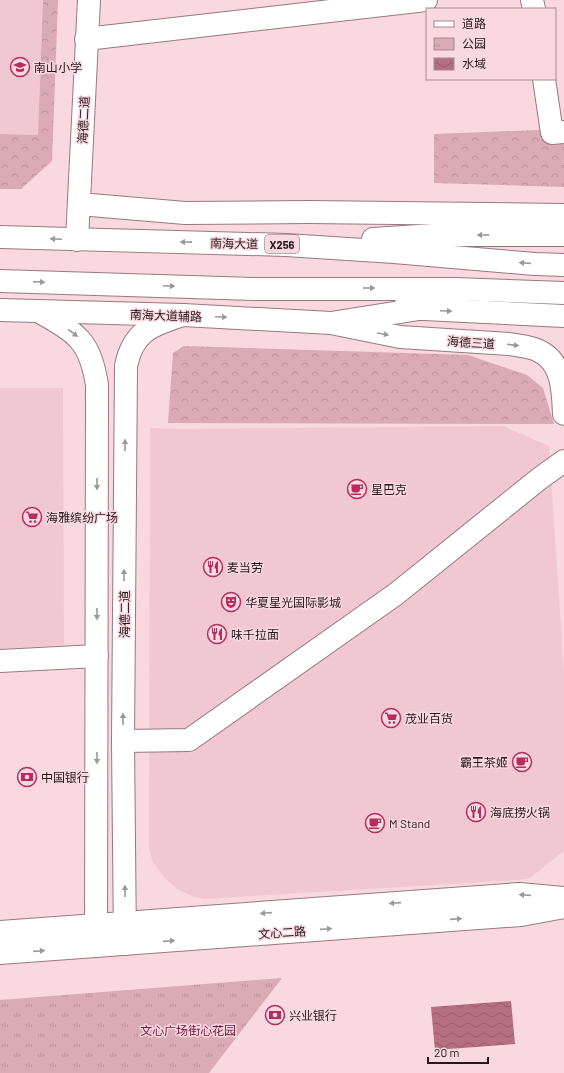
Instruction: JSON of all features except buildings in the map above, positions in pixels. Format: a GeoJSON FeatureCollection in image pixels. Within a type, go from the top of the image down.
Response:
{"type":"FeatureCollection","features":[{"type":"Feature","properties":{"kind":"street","name":"海德二道"},"geometry":{"type":"LineString","coordinates":[[78,240],[88,0]]}},
{"type":"Feature","properties":{"kind":"street"},"geometry":{"type":"LineString","coordinates":[[86,39],[426,0]]}},
{"type":"Feature","properties":{"kind":"street"},"geometry":{"type":"LineString","coordinates":[[544,80],[552,133],[564,132]]}},
{"type":"Feature","properties":{"kind":"street"},"geometry":{"type":"LineString","coordinates":[[79,204],[185,213],[307,212],[564,215]]}},
{"type":"Feature","properties":{"kind":"street"},"geometry":{"type":"LineString","coordinates":[[286,244],[435,235],[564,235]]}},
{"type":"Feature","properties":{"kind":"street","name":"南海大道"},"geometry":{"type":"LineString","coordinates":[[0,237],[286,244],[564,265]]}},
{"type":"Feature","properties":{"kind":"street"},"geometry":{"type":"LineString","coordinates":[[0,281],[254,289],[441,288],[564,293]]}},
{"type":"Feature","properties":{"kind":"street"},"geometry":{"type":"LineString","coordinates":[[254,289],[419,309],[564,316]]}},
{"type":"Feature","properties":{"kind":"street"},"geometry":{"type":"LineString","coordinates":[[332,324],[419,309]]}},
{"type":"Feature","properties":{"kind":"street","name":"南海大道辅路"},"geometry":{"type":"LineString","coordinates":[[0,310],[183,315],[332,324]]}},
{"type":"Feature","properties":{"kind":"street"},"geometry":{"type":"LineString","coordinates":[[40,312],[78,336],[89,353],[98,385],[96,946]]}},
{"type":"Feature","properties":{"kind":"street","name":"海德二道"},"geometry":{"type":"LineString","coordinates":[[125,933],[123,741],[126,366],[128,354],[142,333],[152,327],[183,315]]}},
{"type":"Feature","properties":{"kind":"street","name":"海德三道"},"geometry":{"type":"LineString","coordinates":[[332,324],[400,337],[509,344],[539,351],[550,358],[559,373],[563,392],[564,414]]}},
{"type":"Feature","properties":{"kind":"street"},"geometry":{"type":"LineString","coordinates":[[123,741],[189,740],[396,594],[539,478],[564,461]]}},
{"type":"Feature","properties":{"kind":"street"},"geometry":{"type":"LineString","coordinates":[[0,661],[97,656]]}},
{"type":"Feature","properties":{"kind":"street","name":"文心二路"},"geometry":{"type":"LineString","coordinates":[[0,953],[96,946],[125,933],[519,894],[564,898]]}},
{"type":"Feature","properties":{"kind":"street","name":"文心二路"},"geometry":{"type":"LineString","coordinates":[[0,932],[96,925],[125,933],[521,915],[564,907]]}},
{"type":"Feature","properties":{"kind":"shaded area","name":"南山小学"},"geometry":{"type":"Polygon","coordinates":[[[0,0],[43,0],[38,135],[0,134],[0,0]]]}},
{"type":"Feature","properties":{"kind":"shaded area","name":"海雅缤纷广场"},"geometry":{"type":"Polygon","coordinates":[[[0,388],[63,388],[64,645],[0,649],[0,388]]]}},
{"type":"Feature","properties":{"kind":"shaded area"},"geometry":{"type":"Polygon","coordinates":[[[503,426],[549,446],[564,672],[564,851],[530,878],[518,880],[204,899],[192,896],[177,889],[164,877],[153,862],[149,849],[150,428],[503,426]]]}},
{"type":"Feature","properties":{"kind":"green space"},"geometry":{"type":"Polygon","coordinates":[[[43,0],[58,0],[52,161],[21,189],[0,189],[0,134],[38,135],[43,0]]]}},
{"type":"Feature","properties":{"kind":"green space"},"geometry":{"type":"Polygon","coordinates":[[[564,129],[564,187],[434,183],[434,134],[564,129]]]}},
{"type":"Feature","properties":{"kind":"green space"},"geometry":{"type":"Polygon","coordinates":[[[184,346],[468,355],[527,375],[543,388],[554,424],[168,423],[173,353],[184,346]]]}},
{"type":"Feature","properties":{"kind":"green space","name":"文心广场街心花园"},"geometry":{"type":"Polygon","coordinates":[[[282,978],[209,1073],[0,1073],[0,1000],[282,978]]]}},
{"type":"Feature","properties":{"kind":"water"},"geometry":{"type":"Polygon","coordinates":[[[511,1001],[515,1044],[435,1050],[431,1007],[511,1001]]]}},
{"type":"Feature","properties":{"kind":"place","name":"南山小学"},"geometry":{"type":"Point","coordinates":[20,67]}},
{"type":"Feature","properties":{"kind":"place","name":"星巴克"},"geometry":{"type":"Point","coordinates":[357,489]}},
{"type":"Feature","properties":{"kind":"place","name":"海雅缤纷广场"},"geometry":{"type":"Point","coordinates":[32,517]}},
{"type":"Feature","properties":{"kind":"place","name":"麦当劳"},"geometry":{"type":"Point","coordinates":[213,567]}},
{"type":"Feature","properties":{"kind":"place","name":"华夏星光国际影城"},"geometry":{"type":"Point","coordinates":[231,602]}},
{"type":"Feature","properties":{"kind":"place","name":"味千拉面"},"geometry":{"type":"Point","coordinates":[217,634]}},
{"type":"Feature","properties":{"kind":"place","name":"茂业百货"},"geometry":{"type":"Point","coordinates":[391,718]}},
{"type":"Feature","properties":{"kind":"place","name":"霸王茶姬"},"geometry":{"type":"Point","coordinates":[522,762]}},
{"type":"Feature","properties":{"kind":"place","name":"中国银行"},"geometry":{"type":"Point","coordinates":[27,777]}},
{"type":"Feature","properties":{"kind":"place","name":"海底捞火锅"},"geometry":{"type":"Point","coordinates":[476,812]}},
{"type":"Feature","properties":{"kind":"place","name":"M Stand"},"geometry":{"type":"Point","coordinates":[375,823]}},
{"type":"Feature","properties":{"kind":"place","name":"兴业银行"},"geometry":{"type":"Point","coordinates":[275,1015]}}]}
